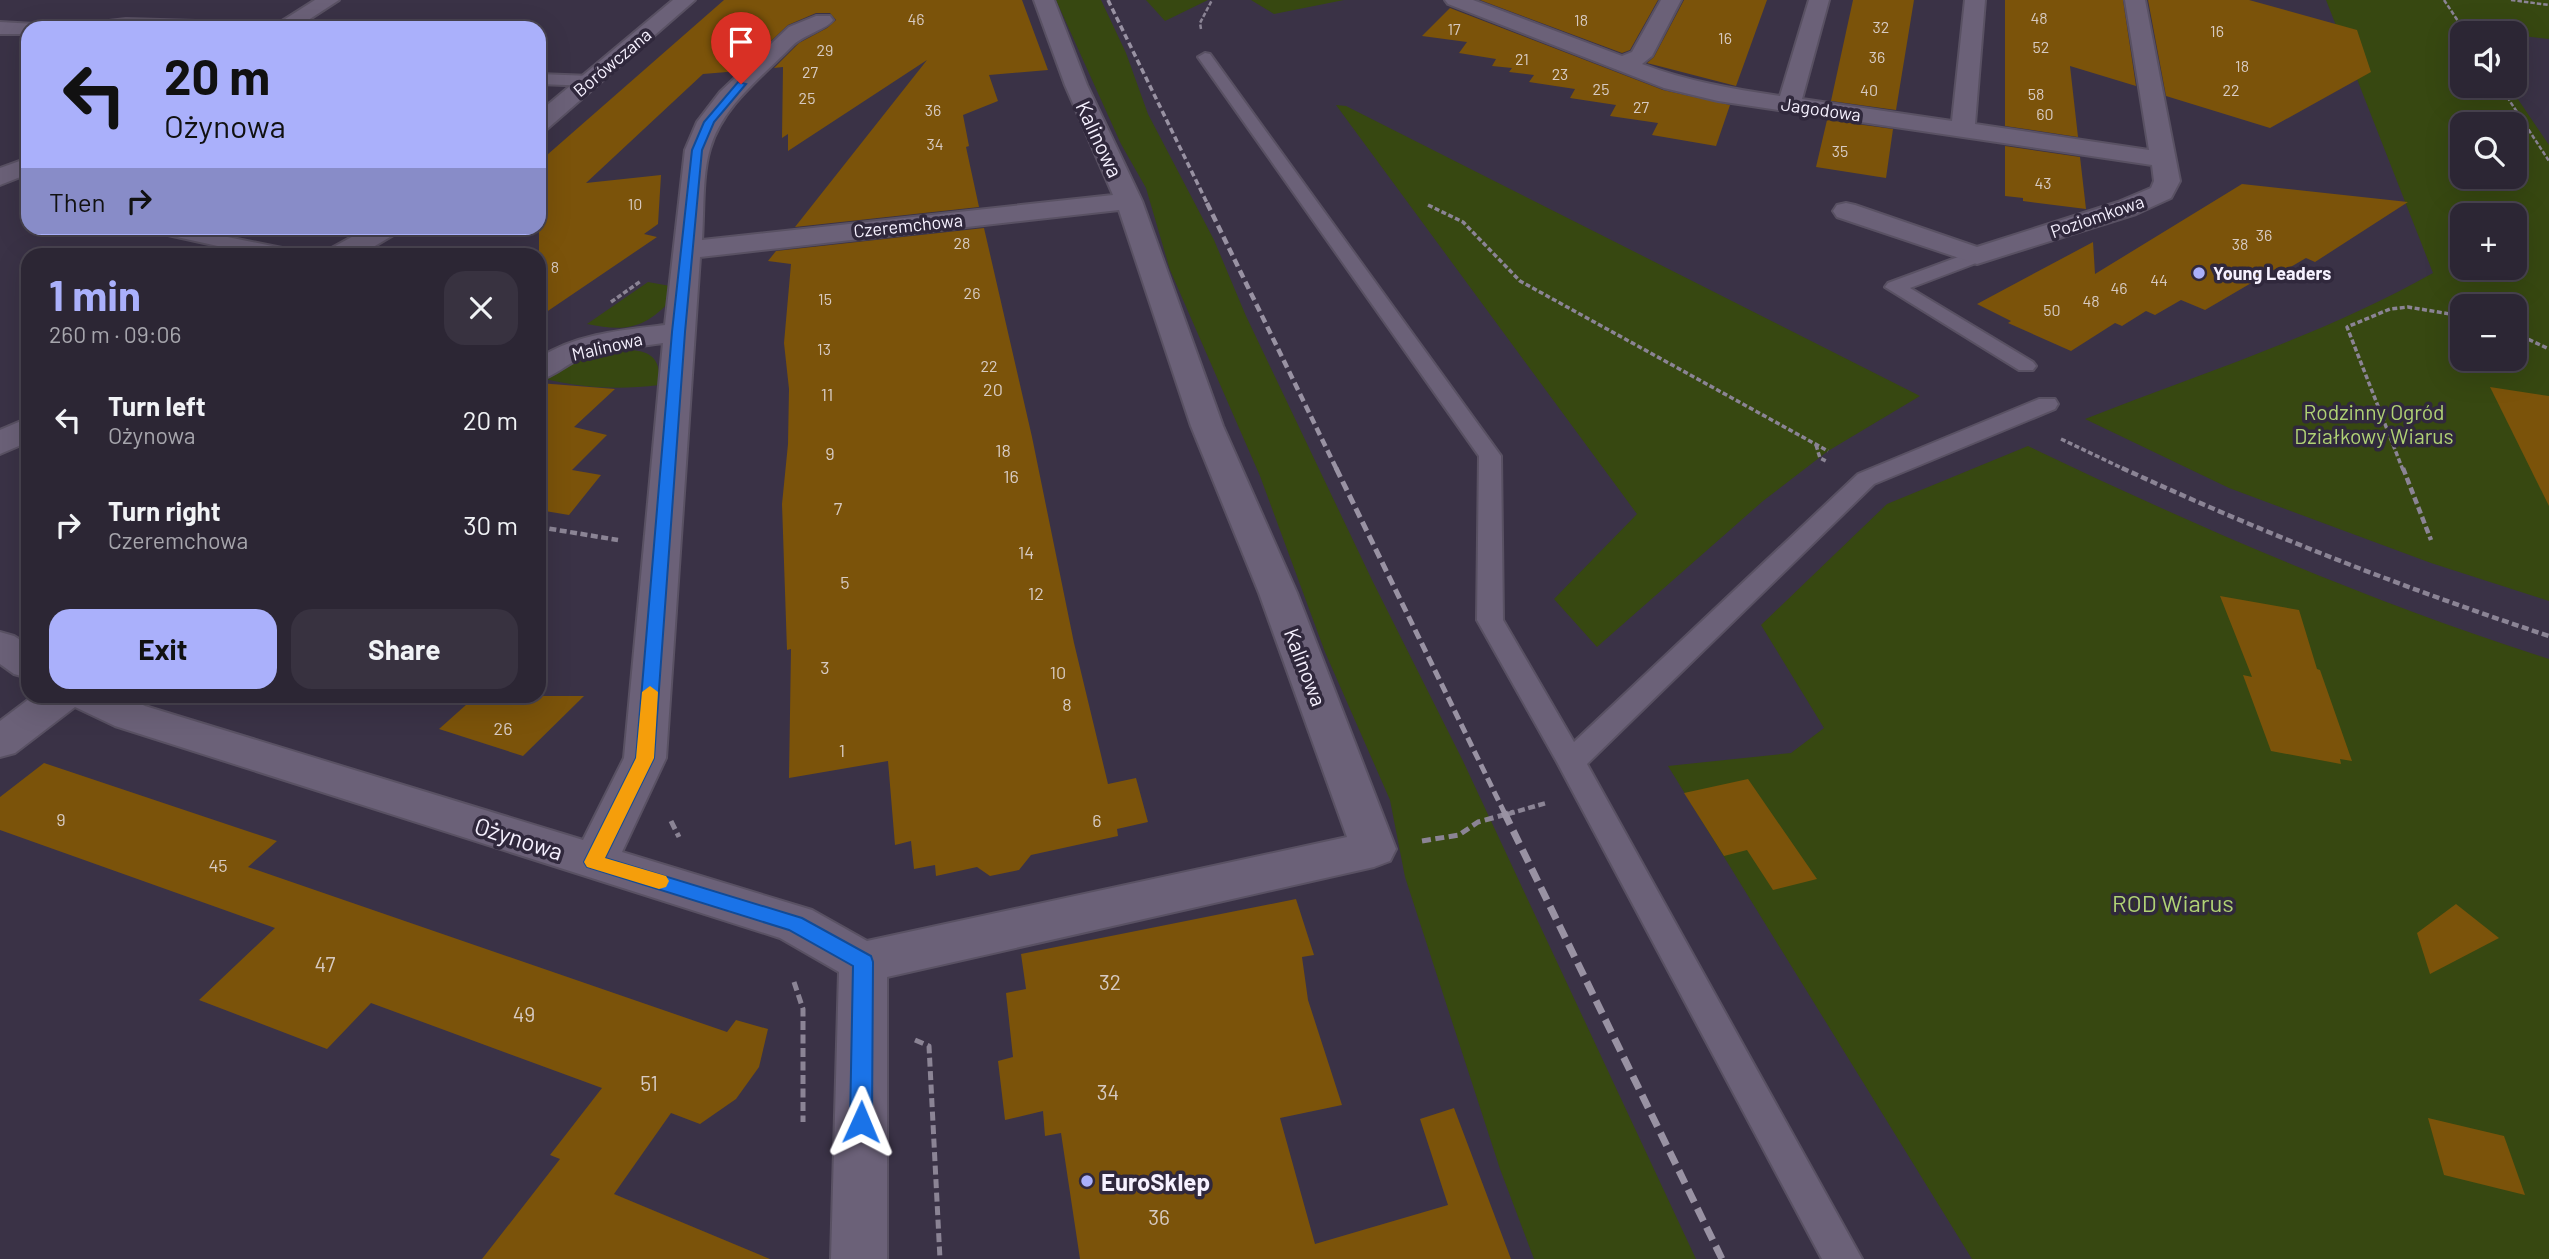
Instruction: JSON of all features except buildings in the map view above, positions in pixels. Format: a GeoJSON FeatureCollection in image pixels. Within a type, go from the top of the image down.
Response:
{"type":"FeatureCollection","features":[{"type":"Feature","properties":{"kind":"street"},"geometry":{"type":"LineString","coordinates":[[293,21],[329,0]]}},
{"type":"Feature","properties":{"kind":"street","name":"Borówczana"},"geometry":{"type":"LineString","coordinates":[[546,118],[685,0]]}},
{"type":"Feature","properties":{"kind":"street","name":"Kalinowa"},"geometry":{"type":"LineString","coordinates":[[863,962],[1374,849],[1278,593],[1207,426],[1129,201],[1076,85],[1044,0]]}},
{"type":"Feature","properties":{"kind":"street","name":"Jagodowa"},"geometry":{"type":"LineString","coordinates":[[1455,0],[1496,6],[1624,64],[1672,83],[1718,94],[2163,159]]}},
{"type":"Feature","properties":{"kind":"street"},"geometry":{"type":"LineString","coordinates":[[1624,64],[1641,56],[1671,0]]}},
{"type":"Feature","properties":{"kind":"street"},"geometry":{"type":"LineString","coordinates":[[1789,105],[1819,0]]}},
{"type":"Feature","properties":{"kind":"street"},"geometry":{"type":"LineString","coordinates":[[1963,129],[1975,0]]}},
{"type":"Feature","properties":{"kind":"street","name":"Poziomkowa"},"geometry":{"type":"LineString","coordinates":[[1977,256],[2127,208],[2162,193],[2166,181],[2163,159],[2135,0]]}},
{"type":"Feature","properties":{"kind":"street"},"geometry":{"type":"LineString","coordinates":[[594,862],[645,758],[678,332],[697,150],[709,122],[728,97],[796,31],[823,20]]}},
{"type":"Feature","properties":{"kind":"street"},"geometry":{"type":"LineString","coordinates":[[0,28],[21,28]]}},
{"type":"Feature","properties":{"kind":"street"},"geometry":{"type":"LineString","coordinates":[[0,48],[21,43]]}},
{"type":"Feature","properties":{"kind":"street"},"geometry":{"type":"LineString","coordinates":[[0,177],[21,168]]}},
{"type":"Feature","properties":{"kind":"street","name":"Czeremchowa"},"geometry":{"type":"LineString","coordinates":[[688,250],[1129,201]]}},
{"type":"Feature","properties":{"kind":"street"},"geometry":{"type":"LineString","coordinates":[[1846,211],[1977,256]]}},
{"type":"Feature","properties":{"kind":"street"},"geometry":{"type":"LineString","coordinates":[[352,248],[374,235]]}},
{"type":"Feature","properties":{"kind":"street","name":"Malinowa"},"geometry":{"type":"LineString","coordinates":[[546,367],[569,352],[617,340],[678,332]]}},
{"type":"Feature","properties":{"kind":"street"},"geometry":{"type":"LineString","coordinates":[[0,444],[21,432]]}},
{"type":"Feature","properties":{"kind":"street"},"geometry":{"type":"LineString","coordinates":[[0,645],[21,659]]}},
{"type":"Feature","properties":{"kind":"street"},"geometry":{"type":"LineString","coordinates":[[0,742],[53,703]]}},
{"type":"Feature","properties":{"kind":"street","name":"Ożynowa"},"geometry":{"type":"LineString","coordinates":[[103,703],[130,716],[795,924],[863,962]]}},
{"type":"Feature","properties":{"kind":"street"},"geometry":{"type":"LineString","coordinates":[[859,1259],[863,962]]}},
{"type":"Feature","properties":{"kind":"lane"},"geometry":{"type":"LineString","coordinates":[[1205,57],[1490,456],[1490,620],[1571,762],[1843,1259]]}},
{"type":"Feature","properties":{"kind":"lane"},"geometry":{"type":"LineString","coordinates":[[546,79],[591,81]]}},
{"type":"Feature","properties":{"kind":"lane"},"geometry":{"type":"LineString","coordinates":[[192,235],[254,248]]}},
{"type":"Feature","properties":{"kind":"lane"},"geometry":{"type":"LineString","coordinates":[[1977,256],[1895,287],[2026,366]]}},
{"type":"Feature","properties":{"kind":"lane"},"geometry":{"type":"LineString","coordinates":[[1571,762],[1866,479],[2047,404]]}},
{"type":"Feature","properties":{"kind":"path"},"geometry":{"type":"LineString","coordinates":[[2444,0],[2458,21]]}},
{"type":"Feature","properties":{"kind":"path"},"geometry":{"type":"LineString","coordinates":[[2511,0],[2549,5]]}},
{"type":"Feature","properties":{"kind":"path"},"geometry":{"type":"LineString","coordinates":[[2508,98],[2549,161]]}},
{"type":"Feature","properties":{"kind":"path"},"geometry":{"type":"LineString","coordinates":[[1427,205],[1463,222],[1520,281],[1828,451]]}},
{"type":"Feature","properties":{"kind":"path"},"geometry":{"type":"LineString","coordinates":[[604,307],[646,277]]}},
{"type":"Feature","properties":{"kind":"path"},"geometry":{"type":"LineString","coordinates":[[2431,540],[2347,327],[2390,309],[2408,307],[2450,314]]}},
{"type":"Feature","properties":{"kind":"path"},"geometry":{"type":"LineString","coordinates":[[2527,339],[2549,349]]}},
{"type":"Feature","properties":{"kind":"path"},"geometry":{"type":"LineString","coordinates":[[2016,417],[2246,525],[2348,566],[2549,636]]}},
{"type":"Feature","properties":{"kind":"path"},"geometry":{"type":"LineString","coordinates":[[1816,444],[1820,458]]}},
{"type":"Feature","properties":{"kind":"path"},"geometry":{"type":"LineString","coordinates":[[1436,838],[1459,835],[1478,822],[1537,807]]}},
{"type":"Feature","properties":{"kind":"path"},"geometry":{"type":"LineString","coordinates":[[671,815],[671,825],[682,843]]}},
{"type":"Feature","properties":{"kind":"path"},"geometry":{"type":"LineString","coordinates":[[790,975],[798,986],[803,1009],[803,1134]]}},
{"type":"Feature","properties":{"kind":"path"},"geometry":{"type":"LineString","coordinates":[[910,1038],[929,1046],[940,1259]]}},
{"type":"Feature","properties":{"kind":"green space"},"geometry":{"type":"Polygon","coordinates":[[[1056,0],[1101,0],[1126,53],[1148,114],[1214,240],[1246,316],[1373,582],[1463,761],[1696,1259],[1534,1259],[1500,1169],[1405,877],[1390,800],[1325,652],[1260,476],[1170,270],[1146,188],[1121,144],[1056,0]]]}},
{"type":"Feature","properties":{"kind":"green space"},"geometry":{"type":"Polygon","coordinates":[[[1146,0],[1208,0],[1165,21],[1146,0]]]}},
{"type":"Feature","properties":{"kind":"green space"},"geometry":{"type":"Polygon","coordinates":[[[1251,0],[1344,0],[1274,14],[1251,0]]]}},
{"type":"Feature","properties":{"kind":"green space","name":"Rodzinny Ogród Działkowy Wiarus"},"geometry":{"type":"Polygon","coordinates":[[[2326,0],[2549,0],[2549,39],[2527,36],[2527,21],[2450,21],[2450,98],[2517,98],[2527,112],[2450,112],[2450,189],[2527,189],[2527,113],[2549,145],[2549,601],[2431,563],[2229,488],[2085,419],[2262,352],[2349,316],[2433,273],[2326,0]]]}},
{"type":"Feature","properties":{"kind":"green space"},"geometry":{"type":"Polygon","coordinates":[[[1336,105],[1346,106],[1920,396],[1828,451],[1763,501],[1597,647],[1554,599],[1637,514],[1336,105]]]}},
{"type":"Feature","properties":{"kind":"green space"},"geometry":{"type":"Polygon","coordinates":[[[648,282],[670,286],[672,299],[653,317],[623,328],[587,324],[648,282]]]}},
{"type":"Feature","properties":{"kind":"green space"},"geometry":{"type":"Polygon","coordinates":[[[606,351],[646,353],[657,363],[659,385],[601,387],[546,379],[573,360],[606,351]]]}},
{"type":"Feature","properties":{"kind":"green space","name":"ROD Wiarus"},"geometry":{"type":"Polygon","coordinates":[[[2028,446],[2285,562],[2416,613],[2549,659],[2549,1259],[1972,1259],[1668,766],[1791,753],[1824,728],[1761,625],[1887,504],[2028,446]]]}},
{"type":"Feature","properties":{"kind":"railway"},"geometry":{"type":"LineString","coordinates":[[1108,0],[1208,205]]}},
{"type":"Feature","properties":{"kind":"railway"},"geometry":{"type":"LineString","coordinates":[[1207,203],[1337,470]]}},
{"type":"Feature","properties":{"kind":"railway"},"geometry":{"type":"LineString","coordinates":[[1336,468],[1505,814]]}},
{"type":"Feature","properties":{"kind":"railway"},"geometry":{"type":"LineString","coordinates":[[1504,812],[1722,1259]]}},
{"type":"Feature","properties":{"kind":"slow traffic"},"geometry":{"type":"LineString","coordinates":[[650,692],[645,758],[594,862],[659,881]]}},
{"type":"Feature","properties":{"kind":"place","name":"Young Leaders"},"geometry":{"type":"Point","coordinates":[2199,273]}},
{"type":"Feature","properties":{"kind":"place","name":"EuroSklep"},"geometry":{"type":"Point","coordinates":[1087,1181]}},
{"type":"Feature","properties":{"kind":"route"},"geometry":{"type":"LineString","coordinates":[[741,84],[709,122],[697,150],[678,332],[645,758],[594,862],[795,924],[863,962],[861,1122]]}}]}
